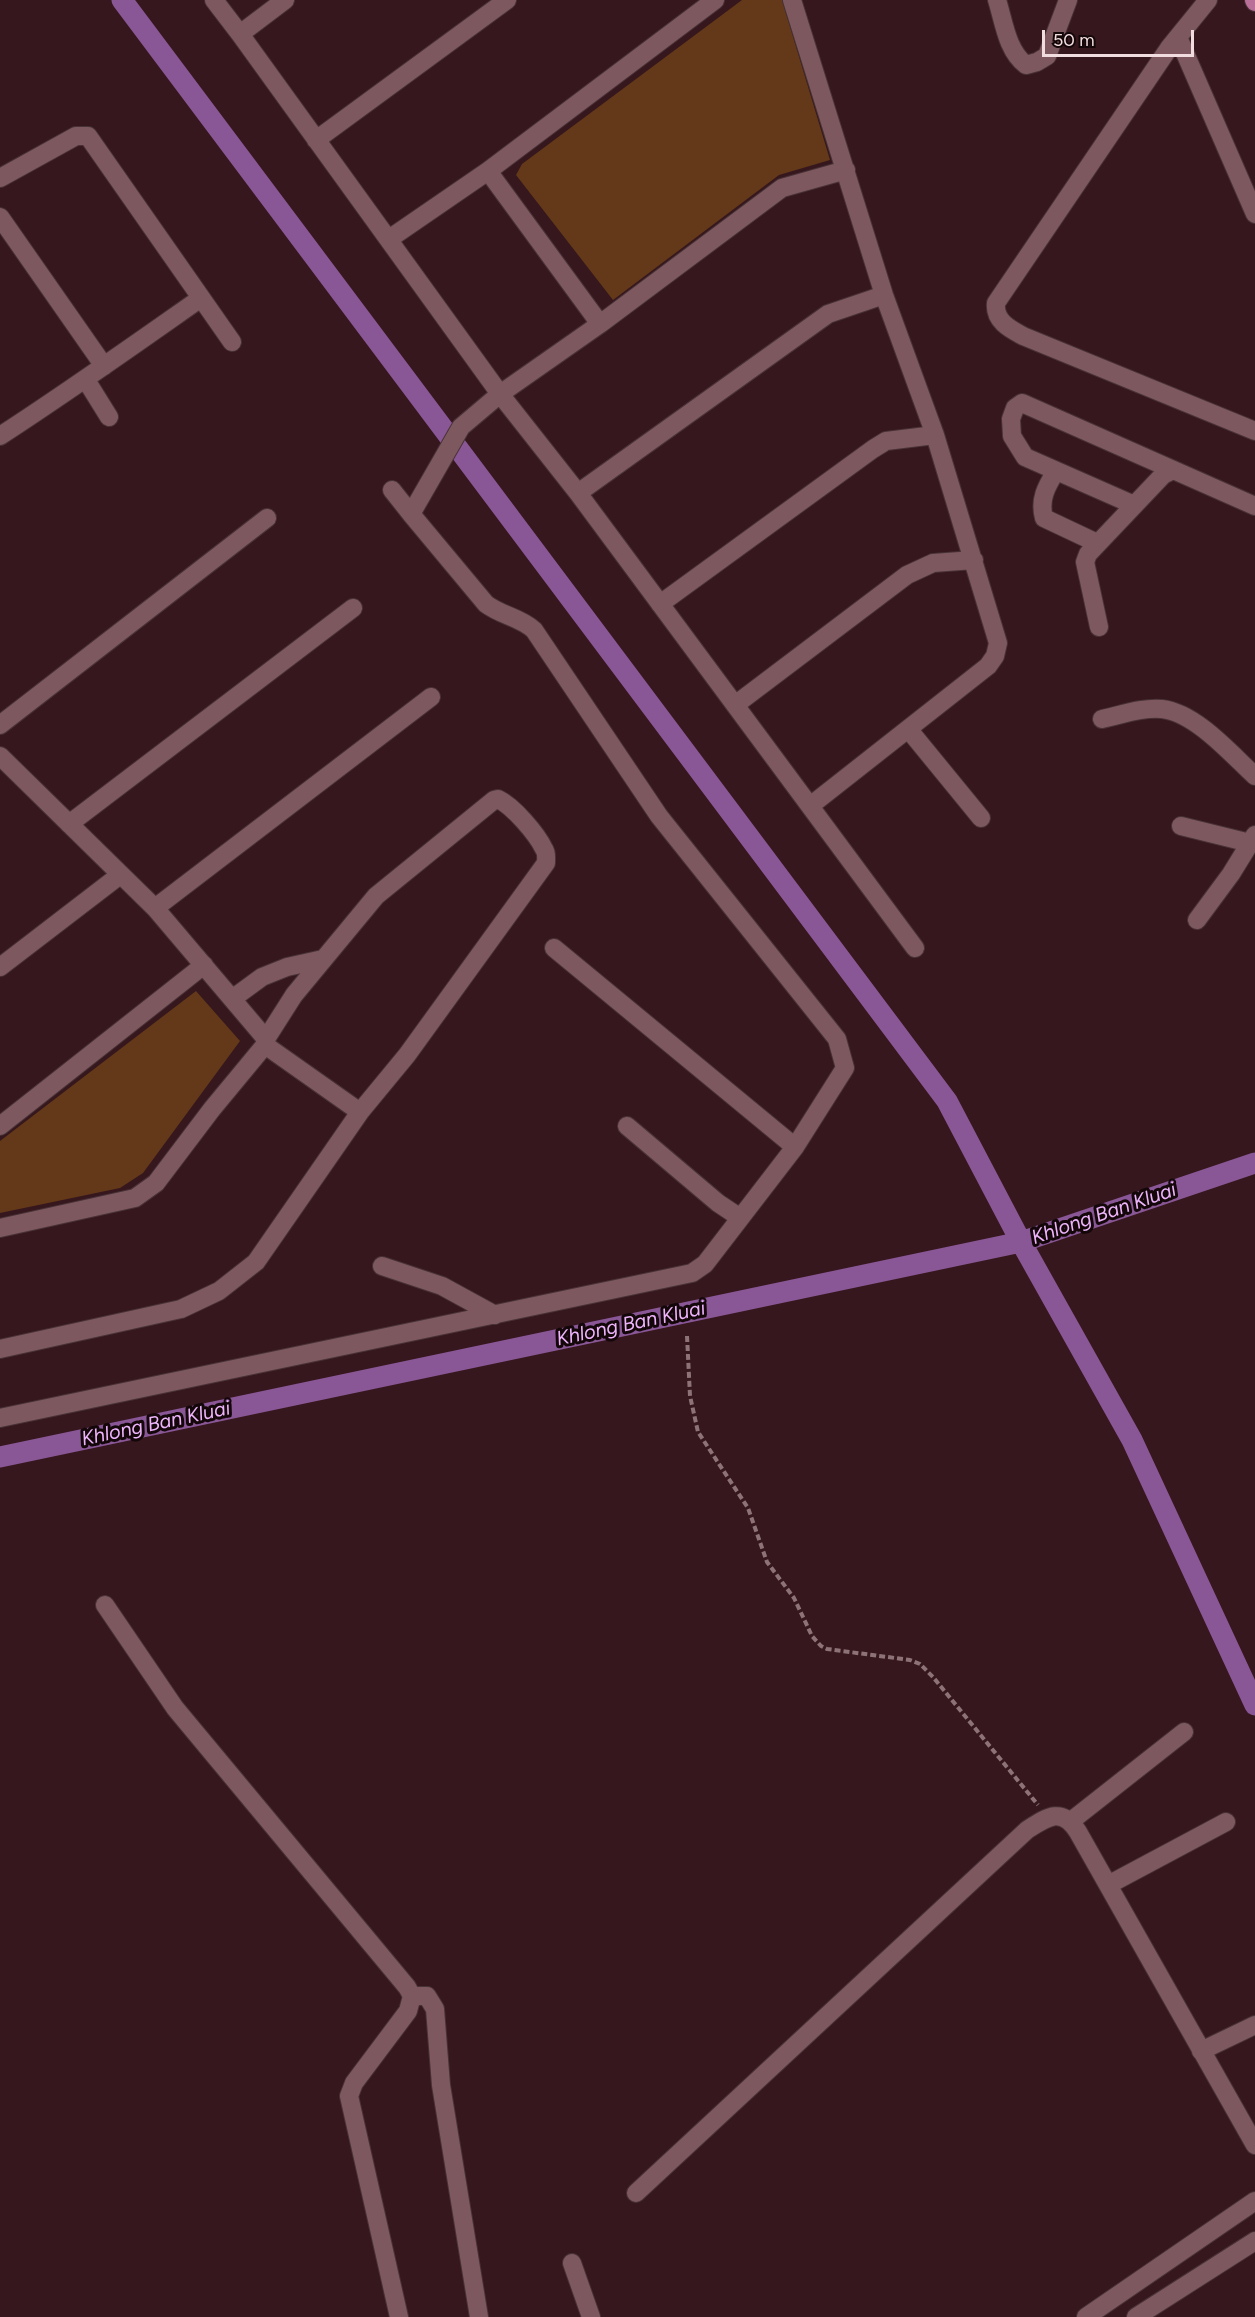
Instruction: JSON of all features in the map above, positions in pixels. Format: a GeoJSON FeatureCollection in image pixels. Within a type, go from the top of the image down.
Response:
{"type":"FeatureCollection","features":[{"type":"Feature","properties":{"kind":"street"},"geometry":{"type":"LineString","coordinates":[[213,0],[240,34],[500,394],[578,493],[915,948]]}},
{"type":"Feature","properties":{"kind":"street"},"geometry":{"type":"LineString","coordinates":[[240,34],[285,0]]}},
{"type":"Feature","properties":{"kind":"street"},"geometry":{"type":"LineString","coordinates":[[316,140],[507,0]]}},
{"type":"Feature","properties":{"kind":"street"},"geometry":{"type":"LineString","coordinates":[[389,239],[488,171],[715,0]]}},
{"type":"Feature","properties":{"kind":"street"},"geometry":{"type":"LineString","coordinates":[[792,0],[885,295],[935,435],[998,643],[995,656],[988,666],[810,806]]}},
{"type":"Feature","properties":{"kind":"street"},"geometry":{"type":"LineString","coordinates":[[998,0],[1012,51],[1026,64],[1037,62],[1047,56],[1068,0]]}},
{"type":"Feature","properties":{"kind":"street"},"geometry":{"type":"LineString","coordinates":[[1208,0],[1178,37],[996,303],[995,311],[999,319],[1023,336],[1255,431]]}},
{"type":"Feature","properties":{"kind":"street"},"geometry":{"type":"LineString","coordinates":[[1178,37],[1255,214]]}},
{"type":"Feature","properties":{"kind":"street"},"geometry":{"type":"LineString","coordinates":[[0,178],[76,136],[88,136],[232,342]]}},
{"type":"Feature","properties":{"kind":"street"},"geometry":{"type":"LineString","coordinates":[[411,513],[461,427],[500,394],[600,324],[782,188],[846,170]]}},
{"type":"Feature","properties":{"kind":"street"},"geometry":{"type":"LineString","coordinates":[[488,171],[600,324]]}},
{"type":"Feature","properties":{"kind":"street"},"geometry":{"type":"LineString","coordinates":[[0,217],[104,366]]}},
{"type":"Feature","properties":{"kind":"street"},"geometry":{"type":"LineString","coordinates":[[578,493],[828,314],[885,295]]}},
{"type":"Feature","properties":{"kind":"street"},"geometry":{"type":"LineString","coordinates":[[0,436],[86,380],[201,298]]}},
{"type":"Feature","properties":{"kind":"street"},"geometry":{"type":"LineString","coordinates":[[86,380],[109,417]]}},
{"type":"Feature","properties":{"kind":"street"},"geometry":{"type":"LineString","coordinates":[[1134,505],[1024,457],[1012,436],[1011,419],[1015,408],[1022,403],[1255,506]]}},
{"type":"Feature","properties":{"kind":"street"},"geometry":{"type":"LineString","coordinates":[[660,603],[886,441],[935,435]]}},
{"type":"Feature","properties":{"kind":"street"},"geometry":{"type":"LineString","coordinates":[[1099,627],[1085,562],[1088,554],[1163,476],[1173,470]]}},
{"type":"Feature","properties":{"kind":"street"},"geometry":{"type":"LineString","coordinates":[[1056,471],[1044,489],[1042,508],[1044,518],[1097,543]]}},
{"type":"Feature","properties":{"kind":"street"},"geometry":{"type":"LineString","coordinates":[[0,1418],[692,1273],[705,1264],[795,1147],[844,1068],[837,1039],[660,816],[534,630],[522,620],[498,613],[486,604],[392,490]]}},
{"type":"Feature","properties":{"kind":"street"},"geometry":{"type":"LineString","coordinates":[[0,725],[267,518]]}},
{"type":"Feature","properties":{"kind":"street"},"geometry":{"type":"LineString","coordinates":[[735,705],[907,575],[933,563],[974,560]]}},
{"type":"Feature","properties":{"kind":"street"},"geometry":{"type":"LineString","coordinates":[[69,824],[353,608]]}},
{"type":"Feature","properties":{"kind":"street"},"geometry":{"type":"LineString","coordinates":[[155,908],[430,697]]}},
{"type":"Feature","properties":{"kind":"street"},"geometry":{"type":"LineString","coordinates":[[1102,719],[1144,710],[1174,711],[1207,731],[1255,776]]}},
{"type":"Feature","properties":{"kind":"street"},"geometry":{"type":"LineString","coordinates":[[909,730],[981,818]]}},
{"type":"Feature","properties":{"kind":"street"},"geometry":{"type":"LineString","coordinates":[[0,756],[155,908],[265,1042],[360,1112]]}},
{"type":"Feature","properties":{"kind":"street"},"geometry":{"type":"LineString","coordinates":[[0,1228],[135,1198],[156,1183],[265,1042],[294,995],[376,896],[494,800],[498,799],[506,803],[545,850],[546,863],[484,952],[407,1055],[360,1112],[256,1262],[219,1290],[181,1309],[0,1349]]}},
{"type":"Feature","properties":{"kind":"street"},"geometry":{"type":"LineString","coordinates":[[1181,826],[1252,839],[1231,874],[1197,920]]}},
{"type":"Feature","properties":{"kind":"street"},"geometry":{"type":"LineString","coordinates":[[0,967],[120,875]]}},
{"type":"Feature","properties":{"kind":"street"},"geometry":{"type":"LineString","coordinates":[[554,948],[795,1147]]}},
{"type":"Feature","properties":{"kind":"street"},"geometry":{"type":"LineString","coordinates":[[232,999],[262,977],[287,967],[323,959]]}},
{"type":"Feature","properties":{"kind":"street"},"geometry":{"type":"LineString","coordinates":[[0,1126],[204,965]]}},
{"type":"Feature","properties":{"kind":"street"},"geometry":{"type":"LineString","coordinates":[[627,1126],[718,1203],[740,1217]]}},
{"type":"Feature","properties":{"kind":"street"},"geometry":{"type":"LineString","coordinates":[[382,1266],[442,1286],[495,1316]]}},
{"type":"Feature","properties":{"kind":"street"},"geometry":{"type":"LineString","coordinates":[[105,1605],[176,1708],[407,1987],[412,1996],[408,2011],[354,2083],[349,2096],[399,2317]]}},
{"type":"Feature","properties":{"kind":"street"},"geometry":{"type":"LineString","coordinates":[[1071,1821],[1185,1731]]}},
{"type":"Feature","properties":{"kind":"street"},"geometry":{"type":"LineString","coordinates":[[636,2193],[1027,1830],[1048,1816],[1071,1821],[1255,2145]]}},
{"type":"Feature","properties":{"kind":"street"},"geometry":{"type":"LineString","coordinates":[[1108,1885],[1226,1822]]}},
{"type":"Feature","properties":{"kind":"street"},"geometry":{"type":"LineString","coordinates":[[412,1996],[427,1996],[435,2009],[441,2085],[479,2317]]}},
{"type":"Feature","properties":{"kind":"street"},"geometry":{"type":"LineString","coordinates":[[1202,2051],[1255,2025]]}},
{"type":"Feature","properties":{"kind":"street"},"geometry":{"type":"LineString","coordinates":[[1086,2317],[1255,2201]]}},
{"type":"Feature","properties":{"kind":"street"},"geometry":{"type":"LineString","coordinates":[[1136,2317],[1255,2241]]}},
{"type":"Feature","properties":{"kind":"street"},"geometry":{"type":"LineString","coordinates":[[572,2263],[591,2317]]}},
{"type":"Feature","properties":{"kind":"path"},"geometry":{"type":"LineString","coordinates":[[687,1336],[690,1396],[698,1432],[743,1500],[767,1562],[794,1598],[812,1636],[827,1649],[890,1656],[914,1661],[924,1667],[1024,1791],[1048,1816]]}},
{"type":"Feature","properties":{"kind":"shaded area"},"geometry":{"type":"Polygon","coordinates":[[[742,0],[782,0],[830,160],[779,175],[613,300],[516,175],[522,164],[742,0]]]}},
{"type":"Feature","properties":{"kind":"shaded area"},"geometry":{"type":"Polygon","coordinates":[[[196,991],[240,1041],[143,1173],[120,1188],[0,1213],[0,1141],[196,991]]]}},
{"type":"Feature","properties":{"kind":"waterway"},"geometry":{"type":"LineString","coordinates":[[122,0],[947,1101],[1021,1242],[1132,1440],[1255,1705]]}},
{"type":"Feature","properties":{"kind":"waterway","name":"Khlong Ban Kluai"},"geometry":{"type":"LineString","coordinates":[[0,1457],[1021,1242],[1255,1163]]}}]}
